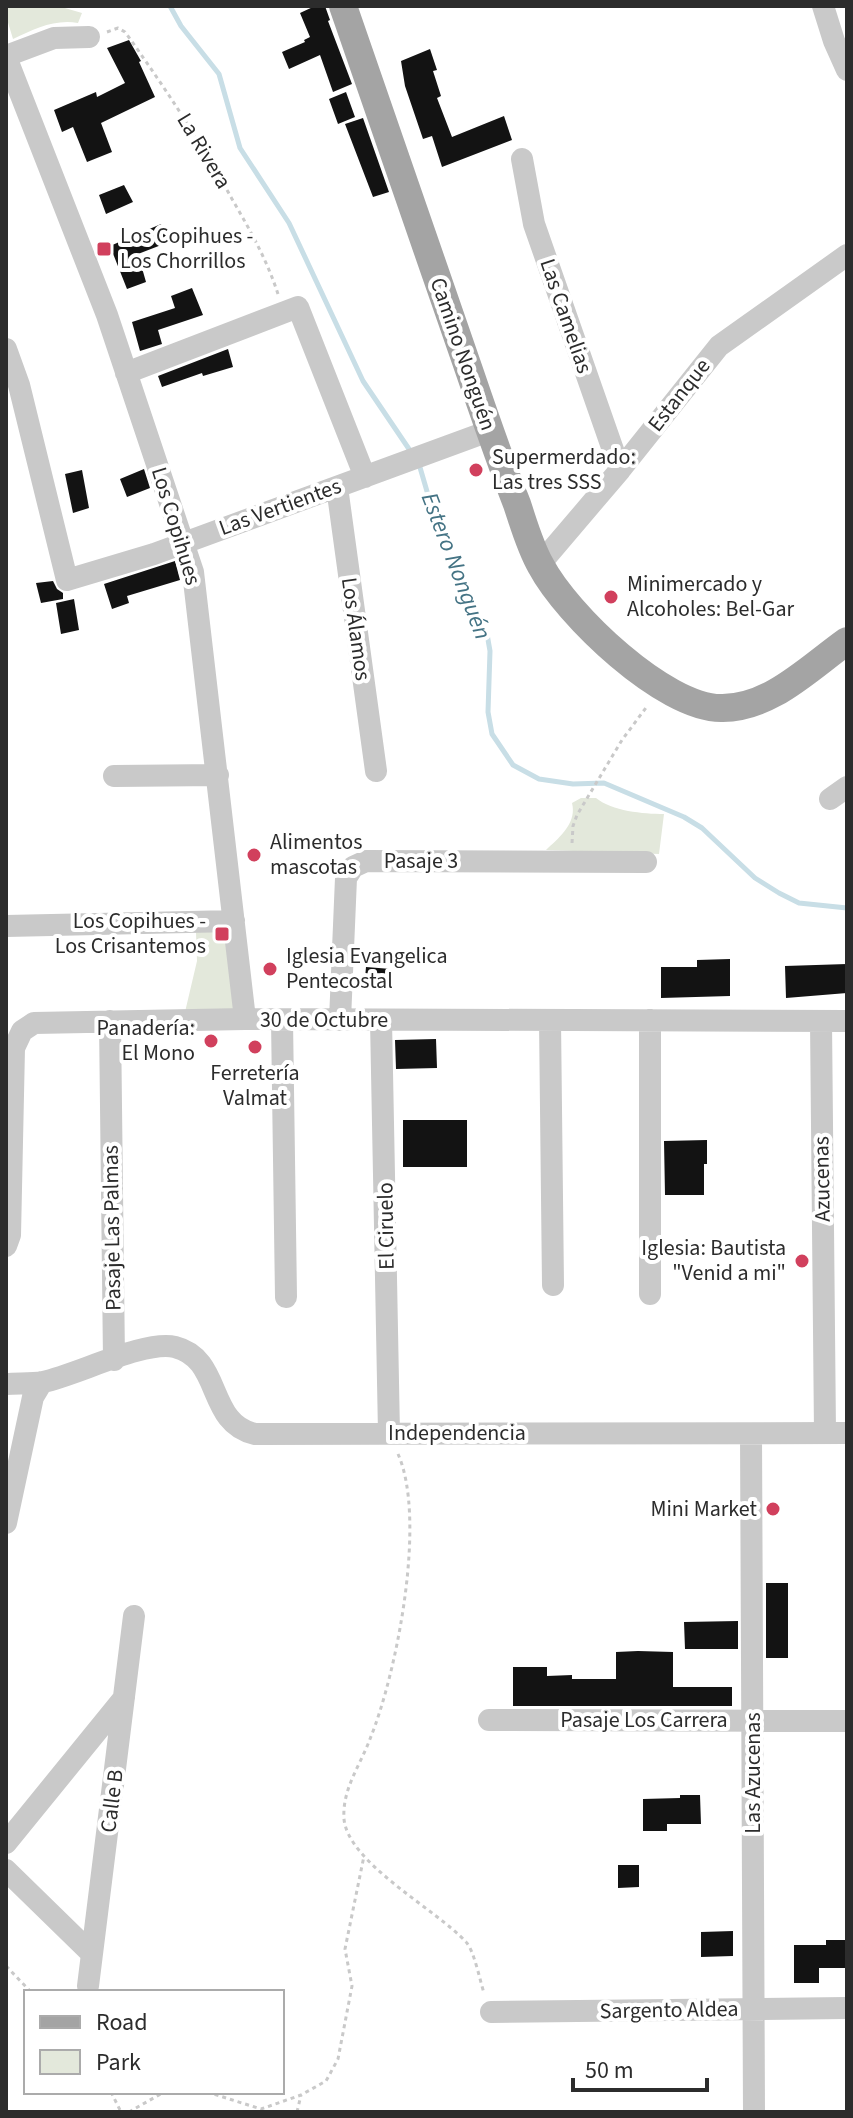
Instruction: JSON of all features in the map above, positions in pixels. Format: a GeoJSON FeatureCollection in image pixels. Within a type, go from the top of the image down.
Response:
{"type":"FeatureCollection","features":[{"type":"Feature","properties":{"kind":"main road","name":"Camino Nonguén"},"geometry":{"type":"LineString","coordinates":[[343,6],[489,431],[540,564],[557,590],[583,621],[661,686],[699,705],[723,709],[746,706],[777,692],[847,641]]}},
{"type":"Feature","properties":{"kind":"street"},"geometry":{"type":"LineString","coordinates":[[823,6],[847,70]]}},
{"type":"Feature","properties":{"kind":"street"},"geometry":{"type":"LineString","coordinates":[[6,56],[54,38],[89,37]]}},
{"type":"Feature","properties":{"kind":"street","name":"Los Copihues"},"geometry":{"type":"LineString","coordinates":[[6,56],[107,315],[184,542],[197,592],[245,1019]]}},
{"type":"Feature","properties":{"kind":"street","name":"Las Camelias"},"geometry":{"type":"LineString","coordinates":[[522,159],[534,224],[620,470]]}},
{"type":"Feature","properties":{"kind":"street","name":"Estanque"},"geometry":{"type":"LineString","coordinates":[[540,564],[719,346],[847,255]]}},
{"type":"Feature","properties":{"kind":"street"},"geometry":{"type":"LineString","coordinates":[[126,373],[292,310],[365,477]]}},
{"type":"Feature","properties":{"kind":"street","name":"Las Vertientes"},"geometry":{"type":"LineString","coordinates":[[6,349],[19,385],[67,580],[124,564],[489,431]]}},
{"type":"Feature","properties":{"kind":"street","name":"Los Álamos"},"geometry":{"type":"LineString","coordinates":[[337,487],[376,771]]}},
{"type":"Feature","properties":{"kind":"street"},"geometry":{"type":"LineString","coordinates":[[114,776],[218,775]]}},
{"type":"Feature","properties":{"kind":"street","name":"Pasaje 3"},"geometry":{"type":"LineString","coordinates":[[340,1020],[346,878],[357,864],[366,861],[646,862]]}},
{"type":"Feature","properties":{"kind":"street"},"geometry":{"type":"LineString","coordinates":[[6,926],[234,921]]}},
{"type":"Feature","properties":{"kind":"street"},"geometry":{"type":"LineString","coordinates":[[282,1020],[286,1297]]}},
{"type":"Feature","properties":{"kind":"street","name":"El Ciruelo"},"geometry":{"type":"LineString","coordinates":[[381,1020],[389,1433]]}},
{"type":"Feature","properties":{"kind":"street"},"geometry":{"type":"LineString","coordinates":[[550,1020],[553,1285]]}},
{"type":"Feature","properties":{"kind":"street"},"geometry":{"type":"LineString","coordinates":[[650,1020],[650,1294]]}},
{"type":"Feature","properties":{"kind":"street","name":"30 de Octubre"},"geometry":{"type":"LineString","coordinates":[[6,1246],[10,1235],[14,1048],[18,1036],[27,1026],[41,1021],[847,1021]]}},
{"type":"Feature","properties":{"kind":"street","name":"Pasaje Las Palmas"},"geometry":{"type":"LineString","coordinates":[[110,1021],[114,1360]]}},
{"type":"Feature","properties":{"kind":"street","name":"Azucenas"},"geometry":{"type":"LineString","coordinates":[[821,1021],[836,1433]]}},
{"type":"Feature","properties":{"kind":"street","name":"Independencia"},"geometry":{"type":"LineString","coordinates":[[114,1360],[157,1347],[184,1351],[205,1369],[231,1422],[255,1434],[836,1433]]}},
{"type":"Feature","properties":{"kind":"street"},"geometry":{"type":"LineString","coordinates":[[6,1384],[42,1382],[114,1360]]}},
{"type":"Feature","properties":{"kind":"street"},"geometry":{"type":"LineString","coordinates":[[6,1523],[10,1487],[33,1397],[42,1382]]}},
{"type":"Feature","properties":{"kind":"street","name":"Las Azucenas"},"geometry":{"type":"LineString","coordinates":[[751,1434],[754,2112]]}},
{"type":"Feature","properties":{"kind":"street","name":"Calle B"},"geometry":{"type":"LineString","coordinates":[[88,1986],[134,1616]]}},
{"type":"Feature","properties":{"kind":"street"},"geometry":{"type":"LineString","coordinates":[[6,1843],[125,1696]]}},
{"type":"Feature","properties":{"kind":"street","name":"Pasaje Los Carrera"},"geometry":{"type":"LineString","coordinates":[[489,1720],[847,1721]]}},
{"type":"Feature","properties":{"kind":"street"},"geometry":{"type":"LineString","coordinates":[[6,1870],[92,1954]]}},
{"type":"Feature","properties":{"kind":"street","name":"Sargento Aldea"},"geometry":{"type":"LineString","coordinates":[[491,2012],[847,2008]]}},
{"type":"Feature","properties":{"kind":"path","name":"La Rivera"},"geometry":{"type":"LineString","coordinates":[[89,37],[118,28],[125,32],[173,100],[218,173],[292,310]]}},
{"type":"Feature","properties":{"kind":"path"},"geometry":{"type":"LineString","coordinates":[[577,815],[622,740],[661,686]]}},
{"type":"Feature","properties":{"kind":"path"},"geometry":{"type":"LineString","coordinates":[[389,1433],[406,1473],[408,1545],[402,1627],[370,1740],[348,1784],[344,1821],[358,1851],[469,1944],[491,2012]]}},
{"type":"Feature","properties":{"kind":"path"},"geometry":{"type":"LineString","coordinates":[[213,2094],[261,2109],[301,2095],[326,2081],[338,2059],[352,1986],[345,1949],[364,1856]]}},
{"type":"Feature","properties":{"kind":"path"},"geometry":{"type":"LineString","coordinates":[[6,1966],[29,1990]]}},
{"type":"Feature","properties":{"kind":"path"},"geometry":{"type":"LineString","coordinates":[[112,2094],[121,2112]]}},
{"type":"Feature","properties":{"kind":"path"},"geometry":{"type":"LineString","coordinates":[[129,2112],[160,2094]]}},
{"type":"Feature","properties":{"kind":"path"},"geometry":{"type":"LineString","coordinates":[[297,2112],[301,2095]]}},
{"type":"Feature","properties":{"kind":"green space"},"geometry":{"type":"Polygon","coordinates":[[[6,6],[58,6],[82,13],[78,23],[53,24],[13,39],[6,6]]]}},
{"type":"Feature","properties":{"kind":"green space"},"geometry":{"type":"Polygon","coordinates":[[[581,798],[596,798],[628,811],[664,814],[659,854],[546,850],[566,829],[572,817],[572,803],[581,798]]]}},
{"type":"Feature","properties":{"kind":"green space"},"geometry":{"type":"Polygon","coordinates":[[[231,926],[242,1016],[185,1012],[197,961],[196,932],[231,926]]]}},
{"type":"Feature","properties":{"kind":"building"},"geometry":{"type":"Polygon","coordinates":[[[315,6],[325,6],[352,84],[333,92],[320,55],[289,69],[282,52],[310,37],[300,13],[315,6]]]}},
{"type":"Feature","properties":{"kind":"building"},"geometry":{"type":"Polygon","coordinates":[[[129,40],[155,97],[101,123],[112,152],[87,162],[73,127],[62,132],[54,110],[96,92],[97,97],[125,83],[107,48],[129,40]]]}},
{"type":"Feature","properties":{"kind":"building"},"geometry":{"type":"Polygon","coordinates":[[[430,49],[441,96],[437,98],[452,137],[504,116],[512,140],[442,167],[432,136],[423,139],[405,86],[401,61],[430,49]]]}},
{"type":"Feature","properties":{"kind":"building"},"geometry":{"type":"Polygon","coordinates":[[[346,92],[355,117],[338,124],[329,99],[346,92]]]}},
{"type":"Feature","properties":{"kind":"building"},"geometry":{"type":"Polygon","coordinates":[[[363,118],[389,192],[373,197],[345,124],[363,118]]]}},
{"type":"Feature","properties":{"kind":"building"},"geometry":{"type":"Polygon","coordinates":[[[124,185],[133,202],[106,214],[99,195],[124,185]]]}},
{"type":"Feature","properties":{"kind":"building"},"geometry":{"type":"Polygon","coordinates":[[[161,224],[169,242],[138,254],[146,282],[127,289],[110,246],[161,224]]]}},
{"type":"Feature","properties":{"kind":"building"},"geometry":{"type":"Polygon","coordinates":[[[192,288],[203,315],[158,330],[162,344],[140,351],[132,322],[175,308],[171,296],[192,288]]]}},
{"type":"Feature","properties":{"kind":"building"},"geometry":{"type":"Polygon","coordinates":[[[228,349],[233,367],[203,376],[202,373],[162,387],[158,376],[228,349]]]}},
{"type":"Feature","properties":{"kind":"building"},"geometry":{"type":"Polygon","coordinates":[[[144,469],[150,488],[127,497],[120,479],[144,469]]]}},
{"type":"Feature","properties":{"kind":"building"},"geometry":{"type":"Polygon","coordinates":[[[82,470],[89,508],[73,513],[65,474],[82,470]]]}},
{"type":"Feature","properties":{"kind":"building"},"geometry":{"type":"Polygon","coordinates":[[[175,561],[180,580],[127,596],[129,603],[112,609],[104,584],[175,561]]]}},
{"type":"Feature","properties":{"kind":"building"},"geometry":{"type":"Polygon","coordinates":[[[53,581],[63,593],[63,599],[41,603],[36,583],[53,581]]]}},
{"type":"Feature","properties":{"kind":"building"},"geometry":{"type":"Polygon","coordinates":[[[74,599],[79,630],[61,634],[56,603],[74,599]]]}},
{"type":"Feature","properties":{"kind":"building"},"geometry":{"type":"Polygon","coordinates":[[[730,959],[730,996],[661,998],[661,967],[697,967],[697,960],[730,959]]]}},
{"type":"Feature","properties":{"kind":"building"},"geometry":{"type":"Polygon","coordinates":[[[847,964],[847,993],[786,998],[785,966],[847,964]]]}},
{"type":"Feature","properties":{"kind":"building"},"geometry":{"type":"Polygon","coordinates":[[[366,967],[391,969],[390,989],[364,989],[366,967]]]}},
{"type":"Feature","properties":{"kind":"building"},"geometry":{"type":"Polygon","coordinates":[[[436,1039],[437,1068],[396,1069],[395,1040],[436,1039]]]}},
{"type":"Feature","properties":{"kind":"building"},"geometry":{"type":"Polygon","coordinates":[[[403,1120],[467,1120],[467,1167],[403,1167],[403,1120]]]}},
{"type":"Feature","properties":{"kind":"building"},"geometry":{"type":"Polygon","coordinates":[[[707,1140],[704,1195],[665,1195],[664,1141],[707,1140]]]}},
{"type":"Feature","properties":{"kind":"building"},"geometry":{"type":"Polygon","coordinates":[[[766,1583],[788,1583],[788,1658],[766,1658],[766,1583]]]}},
{"type":"Feature","properties":{"kind":"building"},"geometry":{"type":"Polygon","coordinates":[[[738,1621],[738,1649],[685,1649],[684,1622],[738,1621]]]}},
{"type":"Feature","properties":{"kind":"building"},"geometry":{"type":"Polygon","coordinates":[[[616,1652],[673,1652],[673,1687],[732,1687],[732,1706],[513,1706],[513,1667],[547,1667],[547,1676],[572,1675],[572,1679],[616,1679],[616,1652]]]}},
{"type":"Feature","properties":{"kind":"building"},"geometry":{"type":"Polygon","coordinates":[[[680,1795],[700,1795],[701,1824],[667,1824],[667,1831],[643,1831],[643,1799],[680,1798],[680,1795]]]}},
{"type":"Feature","properties":{"kind":"building"},"geometry":{"type":"Polygon","coordinates":[[[618,1865],[639,1865],[639,1887],[618,1888],[618,1865]]]}},
{"type":"Feature","properties":{"kind":"building"},"geometry":{"type":"Polygon","coordinates":[[[733,1931],[733,1956],[701,1957],[701,1932],[733,1931]]]}},
{"type":"Feature","properties":{"kind":"building"},"geometry":{"type":"Polygon","coordinates":[[[826,1940],[847,1940],[847,1968],[819,1968],[819,1983],[794,1983],[794,1945],[826,1945],[826,1940]]]}},
{"type":"Feature","properties":{"kind":"waterway","name":"Estero Nonguén"},"geometry":{"type":"LineString","coordinates":[[170,6],[181,26],[219,74],[240,148],[289,223],[363,381],[411,452]]}},
{"type":"Feature","properties":{"kind":"waterway","name":"Estero Nonguén"},"geometry":{"type":"LineString","coordinates":[[419,464],[438,529],[468,599],[487,634],[490,651],[488,712],[492,734],[513,765],[539,779],[573,784],[604,783],[684,817],[702,828],[755,878],[779,893],[799,903],[847,908]]}},
{"type":"Feature","properties":{"kind":"place","name":"Los Copihues - Los Chorrillos"},"geometry":{"type":"Point","coordinates":[104,249]}},
{"type":"Feature","properties":{"kind":"place","name":"Supermerdado: Las tres SSS"},"geometry":{"type":"Point","coordinates":[476,470]}},
{"type":"Feature","properties":{"kind":"place","name":"Minimercado y Alcoholes: Bel-Gar"},"geometry":{"type":"Point","coordinates":[611,597]}},
{"type":"Feature","properties":{"kind":"place","name":"Alimentos mascotas"},"geometry":{"type":"Point","coordinates":[254,855]}},
{"type":"Feature","properties":{"kind":"place","name":"Los Copihues - Los Crisantemos"},"geometry":{"type":"Point","coordinates":[222,934]}},
{"type":"Feature","properties":{"kind":"place","name":"Iglesia Evangelica Pentecostal"},"geometry":{"type":"Point","coordinates":[270,969]}},
{"type":"Feature","properties":{"kind":"place","name":"Panadería: El Mono"},"geometry":{"type":"Point","coordinates":[211,1041]}},
{"type":"Feature","properties":{"kind":"place","name":"Ferretería Valmat"},"geometry":{"type":"Point","coordinates":[255,1047]}},
{"type":"Feature","properties":{"kind":"place","name":"Iglesia: Bautista \"Venid a mi\""},"geometry":{"type":"Point","coordinates":[802,1261]}},
{"type":"Feature","properties":{"kind":"place","name":"Mini Market"},"geometry":{"type":"Point","coordinates":[773,1509]}}]}
